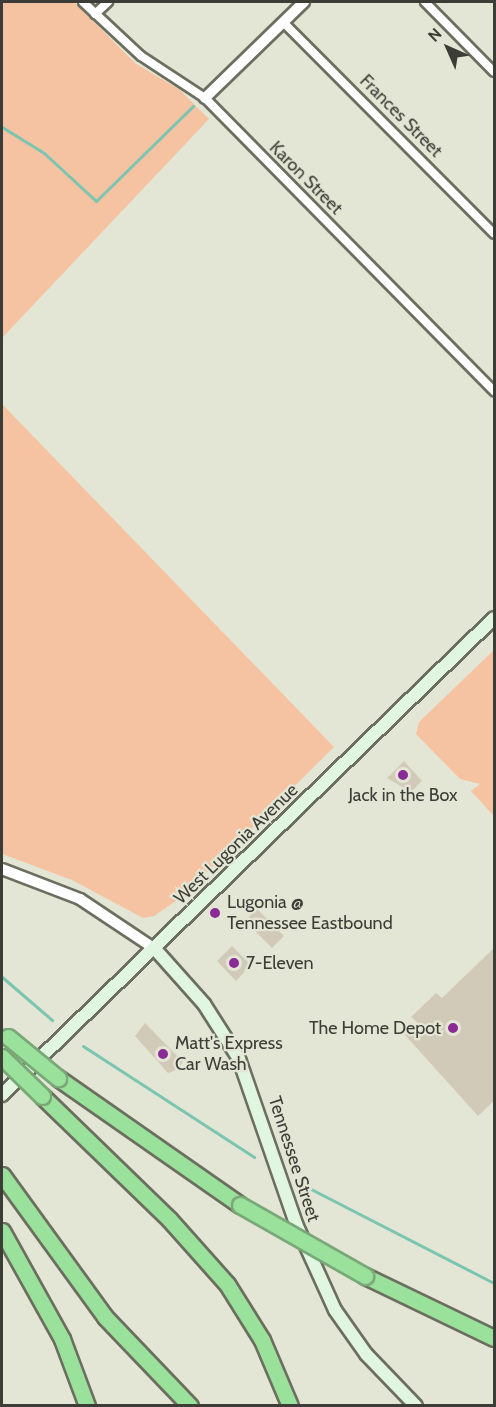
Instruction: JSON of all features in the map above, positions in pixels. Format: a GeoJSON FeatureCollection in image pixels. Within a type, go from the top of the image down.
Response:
{"type":"FeatureCollection","features":[{"type":"Feature","properties":{"kind":"highway"},"geometry":{"type":"LineString","coordinates":[[4,1035],[58,1078],[240,1205],[365,1276],[495,1338]]}},
{"type":"Feature","properties":{"kind":"highway"},"geometry":{"type":"LineString","coordinates":[[2,1057],[169,1219],[227,1284],[262,1340],[290,1406]]}},
{"type":"Feature","properties":{"kind":"highway"},"geometry":{"type":"LineString","coordinates":[[2,1175],[105,1317],[190,1406]]}},
{"type":"Feature","properties":{"kind":"highway"},"geometry":{"type":"LineString","coordinates":[[2,1231],[62,1339],[87,1406]]}},
{"type":"Feature","properties":{"kind":"main road","name":"West Lugonia Avenue"},"geometry":{"type":"LineString","coordinates":[[2,1095],[495,618]]}},
{"type":"Feature","properties":{"kind":"main road","name":"Tennessee Street"},"geometry":{"type":"LineString","coordinates":[[155,949],[204,1004],[239,1059],[296,1224],[335,1310],[366,1354],[416,1406]]}},
{"type":"Feature","properties":{"kind":"street","name":"Karon Street"},"geometry":{"type":"LineString","coordinates":[[83,2],[141,56],[204,98],[495,391]]}},
{"type":"Feature","properties":{"kind":"street"},"geometry":{"type":"LineString","coordinates":[[95,14],[108,2]]}},
{"type":"Feature","properties":{"kind":"street"},"geometry":{"type":"LineString","coordinates":[[204,98],[304,2]]}},
{"type":"Feature","properties":{"kind":"street"},"geometry":{"type":"LineString","coordinates":[[425,2],[495,72]]}},
{"type":"Feature","properties":{"kind":"street","name":"Frances Street"},"geometry":{"type":"LineString","coordinates":[[283,22],[495,234]]}},
{"type":"Feature","properties":{"kind":"street","name":"Tennessee Street"},"geometry":{"type":"LineString","coordinates":[[2,869],[80,899],[155,949]]}},
{"type":"Feature","properties":{"kind":"shaded area"},"geometry":{"type":"Polygon","coordinates":[[[2,2],[74,2],[135,63],[180,90],[209,119],[2,338],[2,2]]]}},
{"type":"Feature","properties":{"kind":"shaded area"},"geometry":{"type":"Polygon","coordinates":[[[2,404],[334,747],[183,896],[154,916],[143,918],[72,880],[2,854],[2,404]]]}},
{"type":"Feature","properties":{"kind":"shaded area"},"geometry":{"type":"Polygon","coordinates":[[[494,650],[494,816],[471,791],[480,784],[460,779],[416,734],[419,722],[494,650]]]}},
{"type":"Feature","properties":{"kind":"building","name":"Jack in the Box"},"geometry":{"type":"Polygon","coordinates":[[[404,761],[422,781],[411,792],[387,778],[404,761]]]}},
{"type":"Feature","properties":{"kind":"building","name":"7-Eleven"},"geometry":{"type":"Polygon","coordinates":[[[257,909],[284,936],[272,948],[245,921],[257,909]]]}},
{"type":"Feature","properties":{"kind":"building","name":"7-Eleven"},"geometry":{"type":"Polygon","coordinates":[[[232,946],[251,965],[236,981],[217,961],[232,946]]]}},
{"type":"Feature","properties":{"kind":"building","name":"The Home Depot"},"geometry":{"type":"Polygon","coordinates":[[[495,947],[495,1100],[478,1116],[405,1035],[417,1022],[411,1017],[436,993],[442,998],[495,947]]]}},
{"type":"Feature","properties":{"kind":"building","name":"Matt's Express Car Wash"},"geometry":{"type":"Polygon","coordinates":[[[145,1023],[183,1062],[174,1071],[168,1073],[135,1036],[145,1023]]]}},
{"type":"Feature","properties":{"kind":"waterway"},"geometry":{"type":"LineString","coordinates":[[2,127],[44,153],[96,201],[193,106]]}},
{"type":"Feature","properties":{"kind":"waterway"},"geometry":{"type":"LineString","coordinates":[[2,977],[52,1020]]}},
{"type":"Feature","properties":{"kind":"waterway"},"geometry":{"type":"LineString","coordinates":[[83,1046],[254,1157]]}},
{"type":"Feature","properties":{"kind":"waterway"},"geometry":{"type":"LineString","coordinates":[[307,1187],[494,1283]]}},
{"type":"Feature","properties":{"kind":"place","name":"Jack in the Box"},"geometry":{"type":"Point","coordinates":[403,775]}},
{"type":"Feature","properties":{"kind":"place","name":"Lugonia @ Tennessee Eastbound"},"geometry":{"type":"Point","coordinates":[215,913]}},
{"type":"Feature","properties":{"kind":"place","name":"7-Eleven"},"geometry":{"type":"Point","coordinates":[234,963]}},
{"type":"Feature","properties":{"kind":"place","name":"The Home Depot"},"geometry":{"type":"Point","coordinates":[453,1028]}},
{"type":"Feature","properties":{"kind":"place","name":"Matt's Express Car Wash"},"geometry":{"type":"Point","coordinates":[163,1054]}}]}
